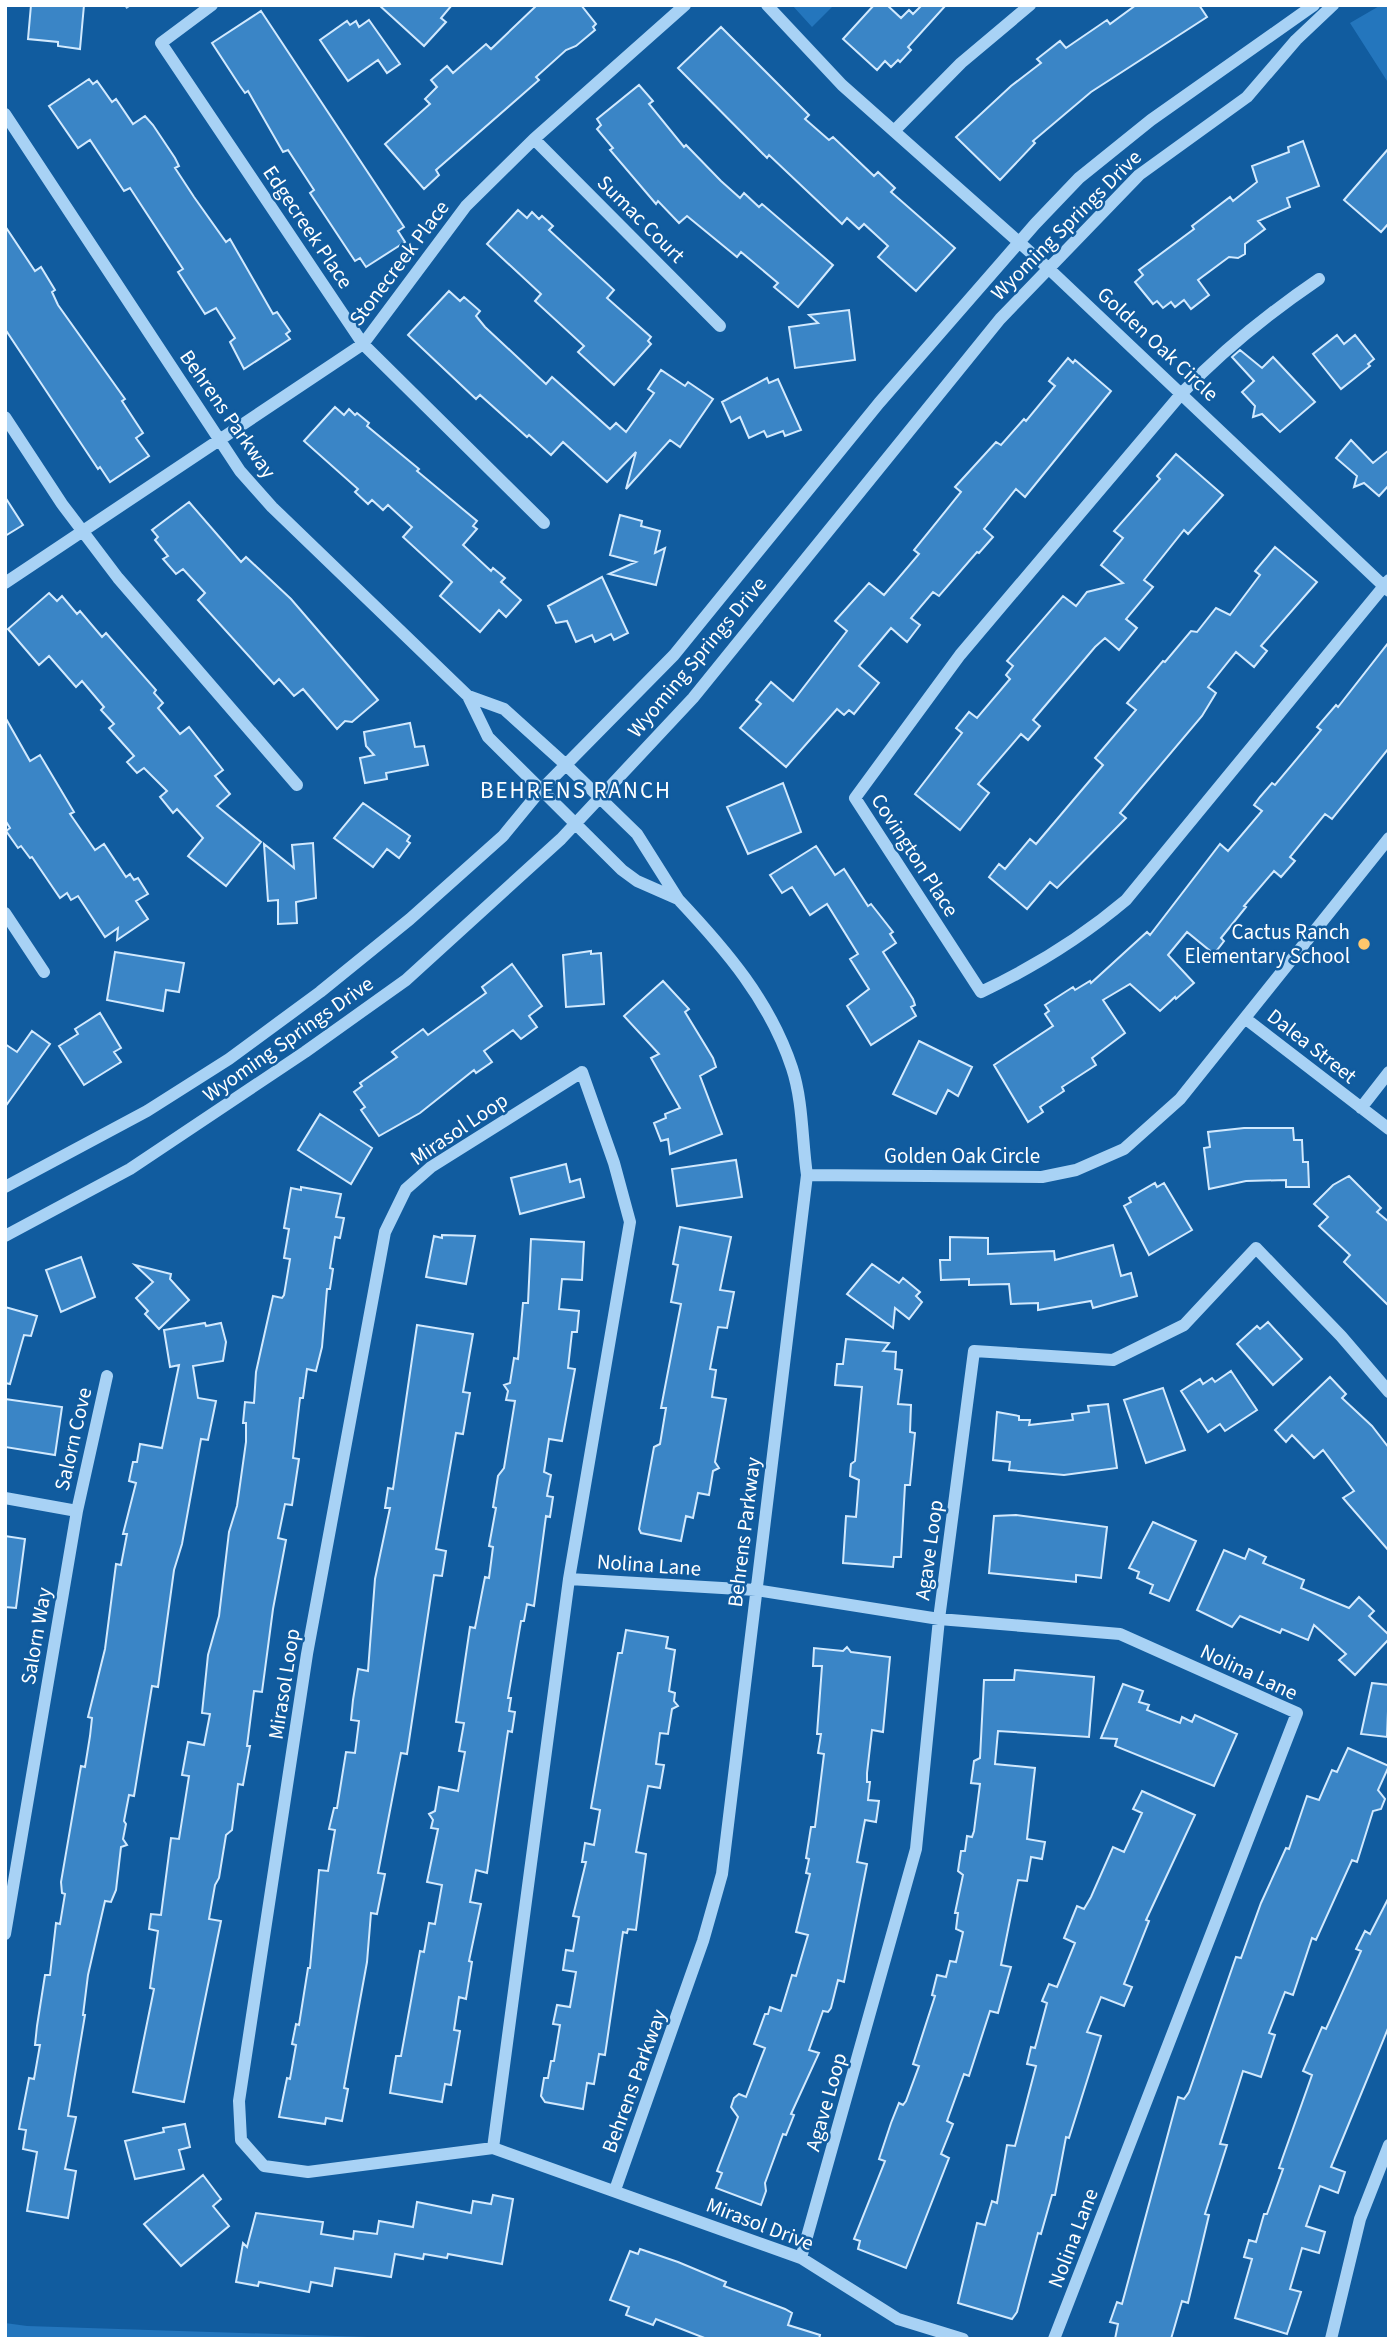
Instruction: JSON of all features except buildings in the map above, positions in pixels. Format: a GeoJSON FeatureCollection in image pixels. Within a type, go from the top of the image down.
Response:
{"type":"FeatureCollection","features":[{"type":"Feature","properties":{"kind":"street","name":"Edgecreek Place"},"geometry":{"type":"LineString","coordinates":[[212,5],[161,43],[363,344],[544,523]]}},
{"type":"Feature","properties":{"kind":"street","name":"Stonecreek Place"},"geometry":{"type":"LineString","coordinates":[[5,583],[363,344],[466,206],[534,139],[685,5]]}},
{"type":"Feature","properties":{"kind":"street","name":"Golden Oak Circle"},"geometry":{"type":"LineString","coordinates":[[766,5],[842,85],[1048,268],[1387,585]]}},
{"type":"Feature","properties":{"kind":"street"},"geometry":{"type":"LineString","coordinates":[[895,130],[961,63],[1030,5]]}},
{"type":"Feature","properties":{"kind":"street","name":"Wyoming Springs Drive"},"geometry":{"type":"LineString","coordinates":[[5,1187],[147,1111],[229,1059],[410,919],[503,836],[540,791],[674,655],[879,404],[1018,241],[1079,178],[1151,120],[1314,5]]}},
{"type":"Feature","properties":{"kind":"street","name":"Wyoming Springs Drive"},"geometry":{"type":"LineString","coordinates":[[5,1236],[65,1206],[188,1133],[385,995],[416,971],[575,825],[693,698],[968,358],[1048,268],[1139,175],[1247,97],[1296,40],[1333,5]]}},
{"type":"Feature","properties":{"kind":"street","name":"Behrens Parkway"},"geometry":{"type":"LineString","coordinates":[[5,114],[219,442],[272,507],[468,696],[488,737],[575,825],[637,881],[678,899]]}},
{"type":"Feature","properties":{"kind":"street","name":"Sumac Court"},"geometry":{"type":"LineString","coordinates":[[534,139],[720,326]]}},
{"type":"Feature","properties":{"kind":"street","name":"Covington Place"},"geometry":{"type":"LineString","coordinates":[[1318,279],[1269,313],[1221,353],[1182,393],[960,655],[855,798],[981,992],[1029,970],[1076,940],[1126,900],[1387,585]]}},
{"type":"Feature","properties":{"kind":"street"},"geometry":{"type":"LineString","coordinates":[[5,417],[83,532],[118,578],[297,785]]}},
{"type":"Feature","properties":{"kind":"street","name":"Behrens Parkway"},"geometry":{"type":"LineString","coordinates":[[468,696],[503,709],[637,834],[678,899],[745,974],[776,1027],[793,1070],[807,1175],[722,1874],[703,1941],[615,2190]]}},
{"type":"Feature","properties":{"kind":"street","name":"Golden Oak Circle"},"geometry":{"type":"LineString","coordinates":[[807,1175],[1042,1177],[1076,1170],[1124,1149],[1180,1099],[1389,838]]}},
{"type":"Feature","properties":{"kind":"street"},"geometry":{"type":"LineString","coordinates":[[5,913],[44,972]]}},
{"type":"Feature","properties":{"kind":"street","name":"Dalea Street"},"geometry":{"type":"LineString","coordinates":[[1245,1019],[1389,1129]]}},
{"type":"Feature","properties":{"kind":"street","name":"Mirasol Loop"},"geometry":{"type":"LineString","coordinates":[[493,2148],[569,1579],[631,1222],[614,1163],[582,1072],[431,1167],[406,1189],[385,1232],[307,1654],[239,2101],[242,2140],[264,2165],[308,2172],[493,2148],[615,2190]]}},
{"type":"Feature","properties":{"kind":"street"},"geometry":{"type":"LineString","coordinates":[[1361,1108],[1389,1072]]}},
{"type":"Feature","properties":{"kind":"street","name":"Agave Loop"},"geometry":{"type":"LineString","coordinates":[[801,2258],[916,1849],[939,1619],[974,1352],[1113,1360],[1184,1325],[1256,1248],[1341,1336],[1389,1392]]}},
{"type":"Feature","properties":{"kind":"street","name":"Salorn Cove"},"geometry":{"type":"LineString","coordinates":[[76,1511],[107,1376]]}},
{"type":"Feature","properties":{"kind":"street"},"geometry":{"type":"LineString","coordinates":[[5,1498],[76,1511]]}},
{"type":"Feature","properties":{"kind":"street","name":"Salorn Way"},"geometry":{"type":"LineString","coordinates":[[5,1934],[76,1511]]}},
{"type":"Feature","properties":{"kind":"street","name":"Nolina Lane"},"geometry":{"type":"LineString","coordinates":[[569,1579],[756,1590],[939,1619],[1120,1634],[1297,1713],[1054,2339]]}},
{"type":"Feature","properties":{"kind":"street"},"geometry":{"type":"LineString","coordinates":[[1331,2339],[1360,2219],[1389,2146]]}},
{"type":"Feature","properties":{"kind":"street","name":"Mirasol Drive"},"geometry":{"type":"LineString","coordinates":[[615,2190],[801,2258],[898,2319],[963,2339]]}},
{"type":"Feature","properties":{"kind":"shaded area"},"geometry":{"type":"Polygon","coordinates":[[[792,5],[834,5],[812,27],[792,5]]]}},
{"type":"Feature","properties":{"kind":"shaded area"},"geometry":{"type":"Polygon","coordinates":[[[1381,5],[1389,5],[1389,84],[1350,23],[1381,5]]]}},
{"type":"Feature","properties":{"kind":"shaded area"},"geometry":{"type":"Polygon","coordinates":[[[5,2323],[27,2326],[429,2339],[5,2339],[5,2323]]]}},
{"type":"Feature","properties":{"kind":"place","name":"Cactus Ranch Elementary School"},"geometry":{"type":"Point","coordinates":[1364,944]}},
{"type":"Feature","properties":{"kind":"district","name":"BEHRENS RANCH"},"geometry":{"type":"Point","coordinates":[576,790]}}]}
